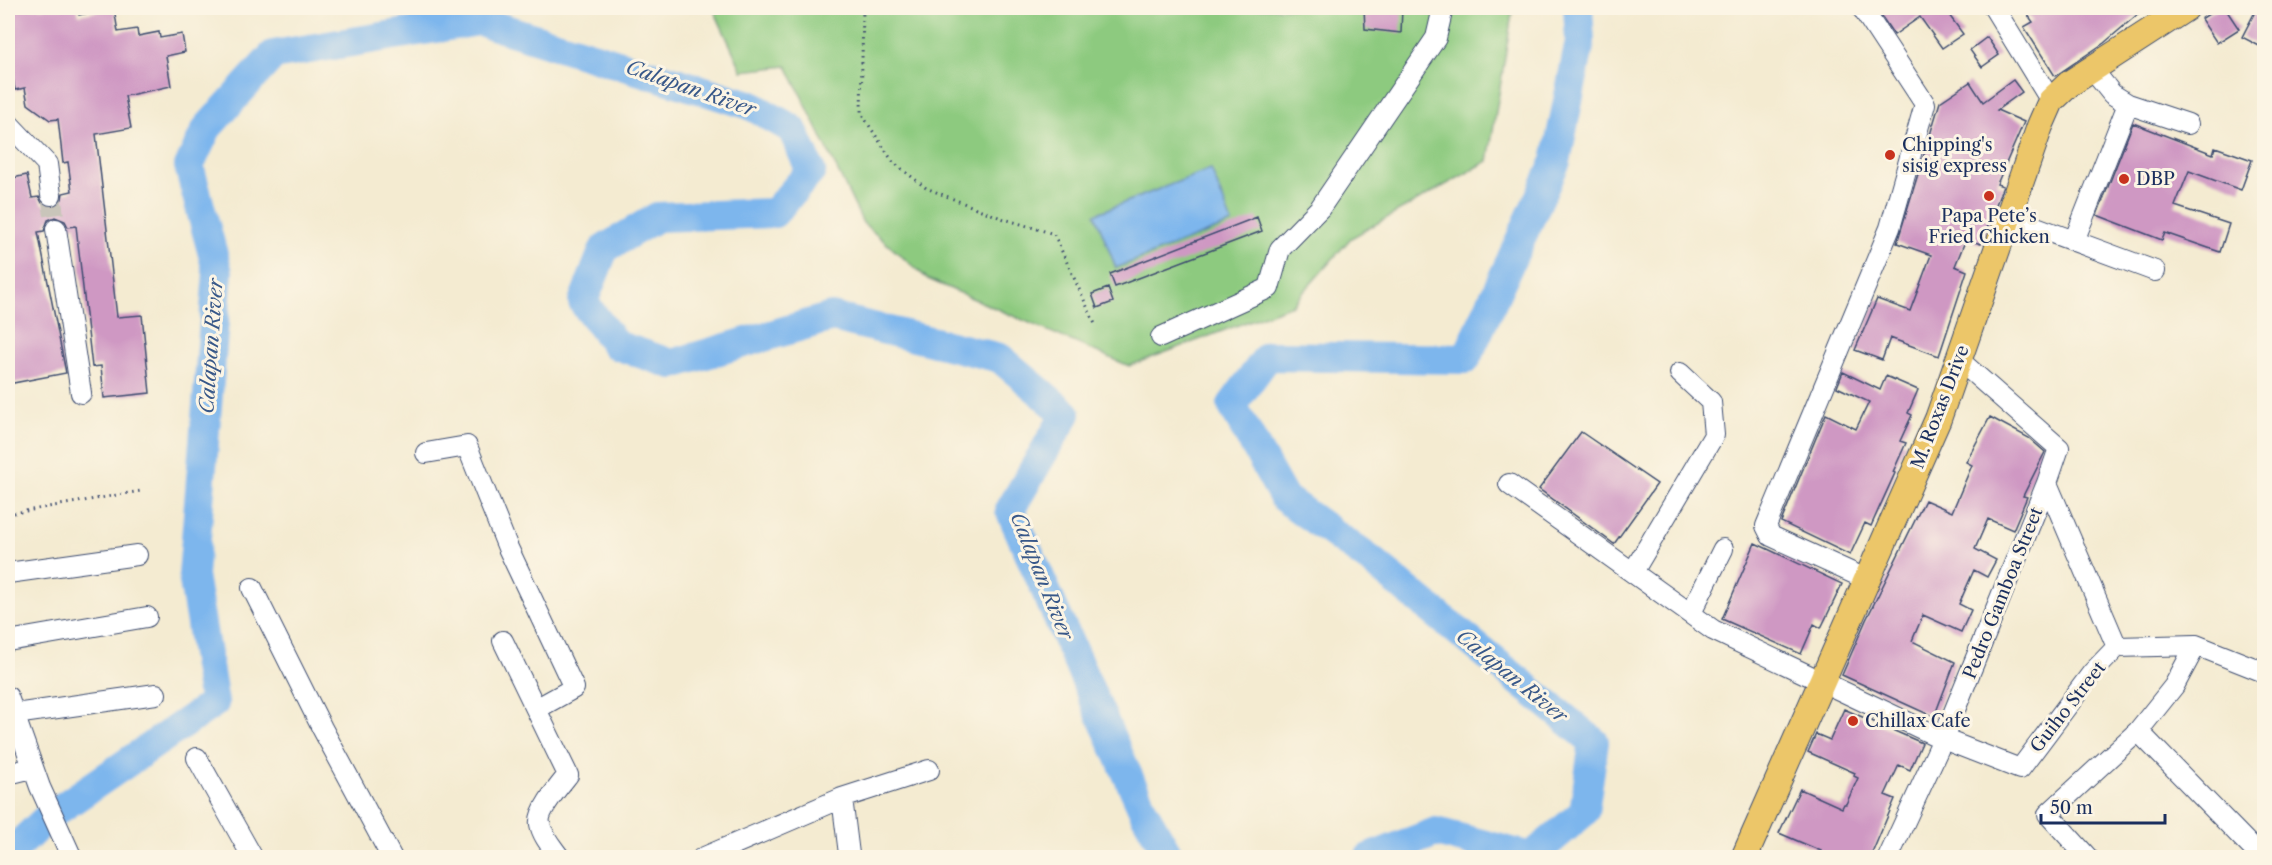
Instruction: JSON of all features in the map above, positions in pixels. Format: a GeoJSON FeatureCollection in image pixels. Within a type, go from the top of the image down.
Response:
{"type":"FeatureCollection","features":[{"type":"Feature","properties":{"kind":"main road","name":"M. Roxas Drive"},"geometry":{"type":"LineString","coordinates":[[1744,858],[1824,682],[1938,419],[2051,101],[2068,84],[2174,11]]}},
{"type":"Feature","properties":{"kind":"street"},"geometry":{"type":"LineString","coordinates":[[1161,337],[1269,288],[1280,249],[1320,208],[1436,38],[1443,8]]}},
{"type":"Feature","properties":{"kind":"street"},"geometry":{"type":"LineString","coordinates":[[1862,8],[1925,104],[1890,228],[1766,526],[1771,536],[1868,580]]}},
{"type":"Feature","properties":{"kind":"street"},"geometry":{"type":"LineString","coordinates":[[1994,8],[2051,101]]}},
{"type":"Feature","properties":{"kind":"street"},"geometry":{"type":"LineString","coordinates":[[2092,69],[2112,94],[2127,104],[2188,124]]}},
{"type":"Feature","properties":{"kind":"street"},"geometry":{"type":"LineString","coordinates":[[2074,241],[2127,104]]}},
{"type":"Feature","properties":{"kind":"street"},"geometry":{"type":"LineString","coordinates":[[8,123],[46,164],[51,195]]}},
{"type":"Feature","properties":{"kind":"street"},"geometry":{"type":"LineString","coordinates":[[2009,217],[2155,271]]}},
{"type":"Feature","properties":{"kind":"street"},"geometry":{"type":"LineString","coordinates":[[56,229],[81,393]]}},
{"type":"Feature","properties":{"kind":"street","name":"Pedro Gamboa Street"},"geometry":{"type":"LineString","coordinates":[[1888,858],[1943,739],[2047,483],[2059,448],[1959,360]]}},
{"type":"Feature","properties":{"kind":"street"},"geometry":{"type":"LineString","coordinates":[[1633,572],[1714,435],[1710,402],[1680,373]]}},
{"type":"Feature","properties":{"kind":"street"},"geometry":{"type":"LineString","coordinates":[[426,453],[467,446],[508,548],[574,688],[536,708]]}},
{"type":"Feature","properties":{"kind":"street"},"geometry":{"type":"LineString","coordinates":[[2047,483],[2117,647],[2196,645],[2265,672]]}},
{"type":"Feature","properties":{"kind":"street"},"geometry":{"type":"LineString","coordinates":[[1509,484],[1713,630],[1943,739]]}},
{"type":"Feature","properties":{"kind":"street"},"geometry":{"type":"LineString","coordinates":[[1690,613],[1723,549]]}},
{"type":"Feature","properties":{"kind":"street"},"geometry":{"type":"LineString","coordinates":[[8,573],[137,555]]}},
{"type":"Feature","properties":{"kind":"street"},"geometry":{"type":"LineString","coordinates":[[252,588],[321,728],[392,858]]}},
{"type":"Feature","properties":{"kind":"street"},"geometry":{"type":"LineString","coordinates":[[8,641],[147,617]]}},
{"type":"Feature","properties":{"kind":"street"},"geometry":{"type":"LineString","coordinates":[[502,641],[568,775],[541,814],[539,822],[541,830],[560,858]]}},
{"type":"Feature","properties":{"kind":"street"},"geometry":{"type":"LineString","coordinates":[[2088,858],[2048,814],[2138,731],[2174,687],[2196,645]]}},
{"type":"Feature","properties":{"kind":"street","name":"Guiho Street"},"geometry":{"type":"LineString","coordinates":[[1943,739],[2020,769],[2092,673],[2117,647]]}},
{"type":"Feature","properties":{"kind":"street"},"geometry":{"type":"LineString","coordinates":[[72,858],[40,787],[9,709],[156,694]]}},
{"type":"Feature","properties":{"kind":"street"},"geometry":{"type":"LineString","coordinates":[[2138,731],[2262,858]]}},
{"type":"Feature","properties":{"kind":"street"},"geometry":{"type":"LineString","coordinates":[[197,758],[253,858]]}},
{"type":"Feature","properties":{"kind":"street"},"geometry":{"type":"LineString","coordinates":[[8,774],[32,768]]}},
{"type":"Feature","properties":{"kind":"street"},"geometry":{"type":"LineString","coordinates":[[702,858],[842,798],[929,770]]}},
{"type":"Feature","properties":{"kind":"street"},"geometry":{"type":"LineString","coordinates":[[842,798],[849,854]]}},
{"type":"Feature","properties":{"kind":"path"},"geometry":{"type":"LineString","coordinates":[[863,8],[861,113],[892,162],[926,188],[1001,218],[1054,234],[1095,324]]}},
{"type":"Feature","properties":{"kind":"path"},"geometry":{"type":"LineString","coordinates":[[8,514],[141,491]]}},
{"type":"Feature","properties":{"kind":"green space"},"geometry":{"type":"Polygon","coordinates":[[[713,8],[1513,8],[1488,161],[1351,238],[1292,305],[1129,366],[928,279],[863,223],[787,66],[742,71],[713,8]]]}},
{"type":"Feature","properties":{"kind":"water"},"geometry":{"type":"Polygon","coordinates":[[[1211,169],[1232,223],[1116,268],[1095,214],[1211,169]]]}},
{"type":"Feature","properties":{"kind":"building"},"geometry":{"type":"Polygon","coordinates":[[[8,8],[77,8],[79,15],[114,8],[118,32],[137,29],[138,36],[159,32],[160,38],[182,34],[185,52],[166,56],[171,86],[125,96],[131,128],[96,134],[117,317],[142,315],[150,393],[104,398],[101,366],[92,367],[76,226],[68,227],[65,221],[55,217],[48,220],[44,231],[38,232],[66,373],[8,384],[8,179],[27,175],[32,198],[39,197],[47,206],[58,205],[63,193],[72,191],[68,162],[63,163],[58,119],[50,120],[28,104],[25,88],[15,90],[8,50],[8,8]]]}},
{"type":"Feature","properties":{"kind":"building"},"geometry":{"type":"Polygon","coordinates":[[[1364,8],[1402,8],[1401,33],[1365,29],[1364,8]]]}},
{"type":"Feature","properties":{"kind":"building"},"geometry":{"type":"Polygon","coordinates":[[[1876,8],[1961,8],[1949,15],[1963,34],[1942,48],[1920,17],[1894,35],[1876,8]]]}},
{"type":"Feature","properties":{"kind":"building"},"geometry":{"type":"Polygon","coordinates":[[[2023,8],[2145,8],[2104,43],[2055,76],[2024,27],[2033,22],[2023,8]]]}},
{"type":"Feature","properties":{"kind":"building"},"geometry":{"type":"Polygon","coordinates":[[[2218,8],[2225,8],[2239,29],[2217,43],[2201,19],[2218,8]]]}},
{"type":"Feature","properties":{"kind":"building"},"geometry":{"type":"Polygon","coordinates":[[[2257,8],[2265,8],[2265,49],[2242,37],[2257,8]]]}},
{"type":"Feature","properties":{"kind":"building"},"geometry":{"type":"Polygon","coordinates":[[[1987,37],[1999,55],[1982,67],[1970,50],[1987,37]]]}},
{"type":"Feature","properties":{"kind":"building"},"geometry":{"type":"Polygon","coordinates":[[[2013,80],[2022,92],[1997,110],[2024,122],[1997,184],[2003,186],[1981,244],[1966,239],[1955,266],[1967,271],[1939,356],[1890,338],[1882,360],[1855,350],[1877,299],[1910,311],[1931,255],[1897,243],[1940,102],[1970,82],[1983,102],[2013,80]]]}},
{"type":"Feature","properties":{"kind":"building"},"geometry":{"type":"Polygon","coordinates":[[[2133,123],[2213,154],[2215,147],[2252,160],[2241,190],[2189,171],[2175,206],[2229,224],[2220,252],[2165,233],[2162,240],[2097,215],[2133,123]]]}},
{"type":"Feature","properties":{"kind":"building"},"geometry":{"type":"Polygon","coordinates":[[[1257,217],[1262,231],[1115,287],[1110,274],[1257,217]]]}},
{"type":"Feature","properties":{"kind":"building"},"geometry":{"type":"Polygon","coordinates":[[[1108,288],[1113,302],[1097,308],[1092,294],[1108,288]]]}},
{"type":"Feature","properties":{"kind":"building"},"geometry":{"type":"Polygon","coordinates":[[[1843,372],[1880,390],[1886,376],[1918,390],[1908,413],[1912,415],[1900,441],[1906,443],[1893,472],[1895,473],[1871,526],[1865,523],[1850,555],[1781,522],[1826,414],[1856,429],[1869,402],[1837,387],[1843,372]]]}},
{"type":"Feature","properties":{"kind":"building"},"geometry":{"type":"Polygon","coordinates":[[[1990,417],[2029,438],[2045,452],[2023,496],[2027,497],[2013,530],[1988,519],[1975,549],[1996,560],[1987,577],[1974,570],[1959,604],[1971,610],[1961,632],[1923,615],[1912,641],[1955,662],[1934,717],[1842,675],[1866,620],[1925,500],[1952,512],[1972,465],[1966,462],[1990,417]]]}},
{"type":"Feature","properties":{"kind":"building"},"geometry":{"type":"Polygon","coordinates":[[[1581,432],[1657,484],[1614,544],[1539,489],[1581,432]]]}},
{"type":"Feature","properties":{"kind":"building"},"geometry":{"type":"Polygon","coordinates":[[[1755,543],[1842,584],[1821,628],[1814,624],[1801,654],[1722,619],[1755,543]]]}},
{"type":"Feature","properties":{"kind":"building"},"geometry":{"type":"Polygon","coordinates":[[[1844,709],[1922,743],[1910,770],[1899,765],[1885,795],[1895,799],[1870,858],[1818,858],[1821,851],[1779,833],[1800,789],[1842,808],[1846,804],[1858,778],[1854,776],[1855,773],[1808,752],[1816,734],[1830,740],[1844,709]]]}},
{"type":"Feature","properties":{"kind":"waterway","name":"Calapan River"},"geometry":{"type":"LineString","coordinates":[[1369,858],[1436,832],[1531,857],[1584,812],[1594,742],[1369,559],[1284,498],[1232,405],[1268,356],[1466,359],[1556,161],[1580,41],[1578,8]]}},
{"type":"Feature","properties":{"kind":"waterway","name":"Calapan River"},"geometry":{"type":"LineString","coordinates":[[8,855],[48,817],[214,703],[193,575],[218,273],[189,166],[207,128],[273,55],[479,21],[750,105],[792,129],[811,171],[774,213],[657,217],[604,249],[583,302],[616,345],[672,364],[832,317],[1000,358],[1066,414],[1010,510],[1144,812],[1170,858]]}},
{"type":"Feature","properties":{"kind":"tunnel"},"geometry":{"type":"LineString","coordinates":[[51,195],[56,229]]}},
{"type":"Feature","properties":{"kind":"place","name":"Chipping's sisig express"},"geometry":{"type":"Point","coordinates":[1890,155]}},
{"type":"Feature","properties":{"kind":"place","name":"DBP"},"geometry":{"type":"Point","coordinates":[2124,179]}},
{"type":"Feature","properties":{"kind":"place","name":"Papa Pete’s Fried Chicken"},"geometry":{"type":"Point","coordinates":[1989,196]}},
{"type":"Feature","properties":{"kind":"place","name":"Chillax Cafe"},"geometry":{"type":"Point","coordinates":[1853,721]}}]}
